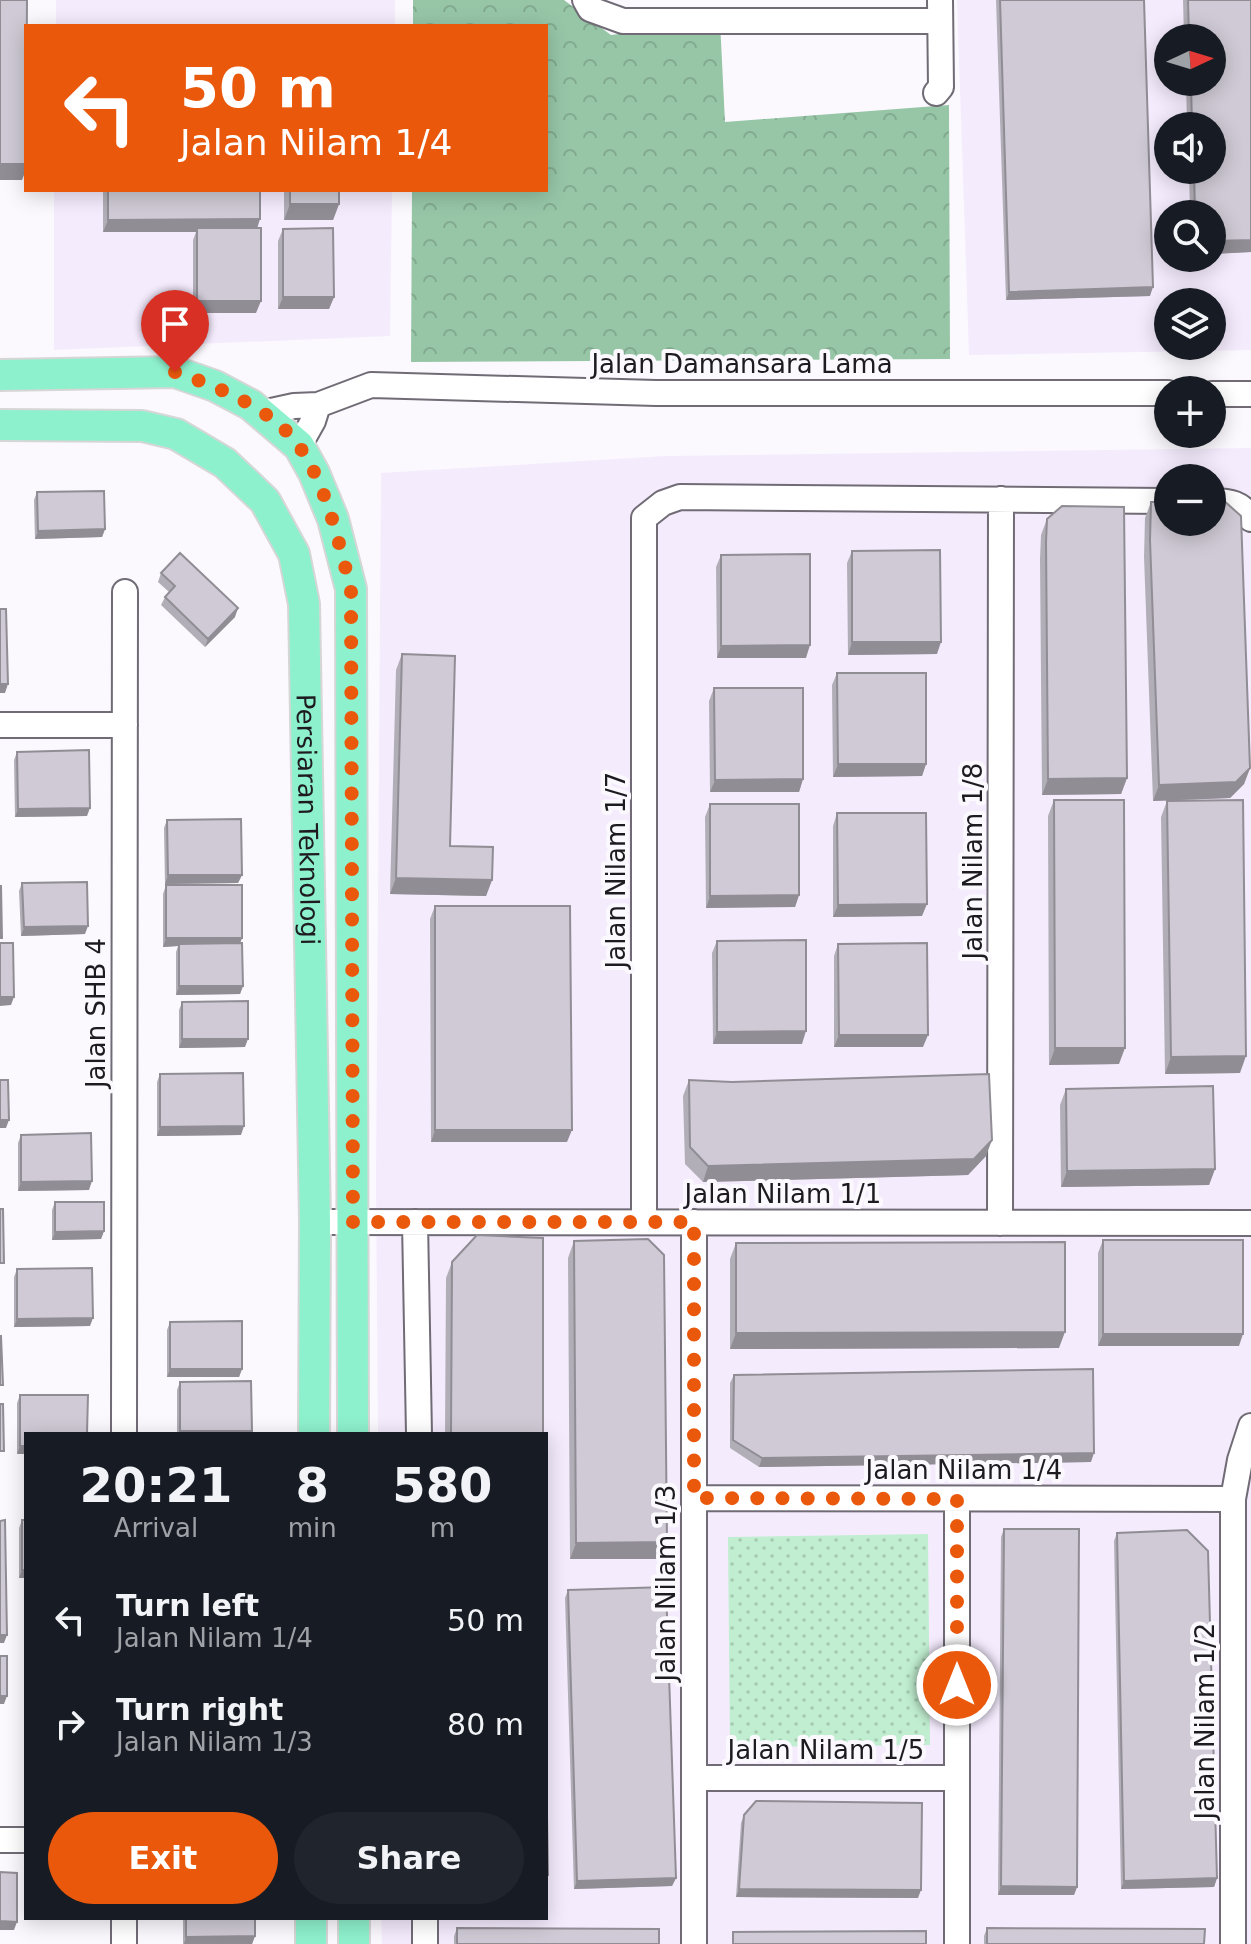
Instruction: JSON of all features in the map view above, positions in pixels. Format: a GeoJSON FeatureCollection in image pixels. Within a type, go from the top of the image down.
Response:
{"type":"FeatureCollection","features":[{"type":"Feature","properties":{"kind":"main road","name":"Persiaran Teknologi"},"geometry":{"type":"LineString","coordinates":[[0,375],[175,372],[215,386],[262,413],[299,446],[333,519],[351,589],[353,1432]]}},
{"type":"Feature","properties":{"kind":"main road","name":"Persiaran Teknologi"},"geometry":{"type":"LineString","coordinates":[[0,425],[142,426],[176,434],[225,463],[265,501],[294,554],[304,604],[315,1222],[314,1432]]}},
{"type":"Feature","properties":{"kind":"main road"},"geometry":{"type":"LineString","coordinates":[[311,1920],[311,1944]]}},
{"type":"Feature","properties":{"kind":"main road"},"geometry":{"type":"LineString","coordinates":[[354,1920],[354,1944]]}},
{"type":"Feature","properties":{"kind":"street"},"geometry":{"type":"LineString","coordinates":[[585,0],[590,9],[623,21],[940,10],[941,87],[936,93]]}},
{"type":"Feature","properties":{"kind":"street","name":"Jalan Damansara Lama"},"geometry":{"type":"LineString","coordinates":[[262,413],[294,406],[318,405],[371,385],[656,393],[1154,393]]}},
{"type":"Feature","properties":{"kind":"street"},"geometry":{"type":"LineString","coordinates":[[1226,394],[1251,394]]}},
{"type":"Feature","properties":{"kind":"street"},"geometry":{"type":"LineString","coordinates":[[299,446],[318,405]]}},
{"type":"Feature","properties":{"kind":"street","name":"Jalan Nilam 1/7"},"geometry":{"type":"LineString","coordinates":[[644,1222],[644,518],[663,503],[680,497],[1001,499]]}},
{"type":"Feature","properties":{"kind":"street"},"geometry":{"type":"LineString","coordinates":[[1001,499],[1154,501]]}},
{"type":"Feature","properties":{"kind":"street","name":"Jalan Nilam 1/8"},"geometry":{"type":"LineString","coordinates":[[1000,1223],[1001,499]]}},
{"type":"Feature","properties":{"kind":"street"},"geometry":{"type":"LineString","coordinates":[[1226,501],[1245,509],[1251,519]]}},
{"type":"Feature","properties":{"kind":"street","name":"Jalan SHB 4"},"geometry":{"type":"LineString","coordinates":[[124,1432],[125,592]]}},
{"type":"Feature","properties":{"kind":"street"},"geometry":{"type":"LineString","coordinates":[[0,725],[125,725]]}},
{"type":"Feature","properties":{"kind":"street","name":"Jalan Nilam 1/1"},"geometry":{"type":"LineString","coordinates":[[315,1222],[1251,1223]]}},
{"type":"Feature","properties":{"kind":"street"},"geometry":{"type":"LineString","coordinates":[[415,1222],[419,1432]]}},
{"type":"Feature","properties":{"kind":"street","name":"Jalan Nilam 1/3"},"geometry":{"type":"LineString","coordinates":[[694,1222],[694,1944]]}},
{"type":"Feature","properties":{"kind":"street","name":"Jalan Nilam 1/2"},"geometry":{"type":"LineString","coordinates":[[1233,1944],[1233,1499],[1240,1460],[1251,1426]]}},
{"type":"Feature","properties":{"kind":"street","name":"Jalan Nilam 1/4"},"geometry":{"type":"LineString","coordinates":[[694,1498],[1233,1499]]}},
{"type":"Feature","properties":{"kind":"street"},"geometry":{"type":"LineString","coordinates":[[957,1499],[957,1944]]}},
{"type":"Feature","properties":{"kind":"street","name":"Jalan Nilam 1/5"},"geometry":{"type":"LineString","coordinates":[[694,1778],[957,1778]]}},
{"type":"Feature","properties":{"kind":"street"},"geometry":{"type":"LineString","coordinates":[[0,1840],[24,1840]]}},
{"type":"Feature","properties":{"kind":"street"},"geometry":{"type":"LineString","coordinates":[[124,1920],[124,1944]]}},
{"type":"Feature","properties":{"kind":"street"},"geometry":{"type":"LineString","coordinates":[[425,1920],[425,1944]]}},
{"type":"Feature","properties":{"kind":"shaded area"},"geometry":{"type":"Polygon","coordinates":[[[56,0],[395,0],[395,24],[56,24],[56,0]]]}},
{"type":"Feature","properties":{"kind":"shaded area"},"geometry":{"type":"Polygon","coordinates":[[[957,0],[1251,0],[1251,350],[1226,350],[1226,288],[1154,288],[1154,352],[969,355],[957,0]]]}},
{"type":"Feature","properties":{"kind":"shaded area"},"geometry":{"type":"Polygon","coordinates":[[[54,192],[392,192],[390,336],[54,350],[54,192]]]}},
{"type":"Feature","properties":{"kind":"shaded area"},"geometry":{"type":"Polygon","coordinates":[[[1251,448],[1251,1944],[382,1944],[381,1920],[548,1920],[548,1432],[378,1432],[376,1184],[381,473],[665,456],[1251,448]]]}},
{"type":"Feature","properties":{"kind":"green space"},"geometry":{"type":"Polygon","coordinates":[[[413,0],[564,0],[611,35],[720,21],[725,122],[949,105],[950,359],[411,362],[412,192],[548,192],[548,24],[413,24],[413,0]]]}},
{"type":"Feature","properties":{"kind":"green space"},"geometry":{"type":"Polygon","coordinates":[[[928,1534],[930,1745],[730,1747],[728,1537],[928,1534]]]}},
{"type":"Feature","properties":{"kind":"building"},"geometry":{"type":"Polygon","coordinates":[[[0,0],[27,0],[27,24],[24,24],[24,164],[0,164],[0,0]]]}},
{"type":"Feature","properties":{"kind":"building"},"geometry":{"type":"Polygon","coordinates":[[[1000,0],[1144,0],[1153,287],[1009,292],[1000,0]]]}},
{"type":"Feature","properties":{"kind":"building"},"geometry":{"type":"Polygon","coordinates":[[[1188,0],[1251,0],[1251,240],[1226,241],[1226,200],[1195,200],[1194,184],[1226,184],[1226,112],[1192,112],[1191,96],[1226,96],[1226,24],[1189,24],[1188,0]]]}},
{"type":"Feature","properties":{"kind":"building"},"geometry":{"type":"Polygon","coordinates":[[[108,192],[260,192],[260,219],[108,220],[108,192]]]}},
{"type":"Feature","properties":{"kind":"building"},"geometry":{"type":"Polygon","coordinates":[[[290,192],[339,192],[339,204],[290,204],[290,192]]]}},
{"type":"Feature","properties":{"kind":"building"},"geometry":{"type":"Polygon","coordinates":[[[197,228],[261,228],[261,301],[197,301],[197,228]]]}},
{"type":"Feature","properties":{"kind":"building"},"geometry":{"type":"Polygon","coordinates":[[[333,228],[334,297],[283,297],[283,229],[333,228]]]}},
{"type":"Feature","properties":{"kind":"building"},"geometry":{"type":"Polygon","coordinates":[[[104,491],[105,529],[38,531],[37,492],[104,491]]]}},
{"type":"Feature","properties":{"kind":"building"},"geometry":{"type":"Polygon","coordinates":[[[1151,502],[1154,502],[1154,536],[1226,536],[1226,503],[1241,516],[1250,768],[1236,782],[1159,785],[1151,502]]]}},
{"type":"Feature","properties":{"kind":"building"},"geometry":{"type":"Polygon","coordinates":[[[1062,506],[1124,507],[1127,778],[1048,779],[1047,519],[1062,506]]]}},
{"type":"Feature","properties":{"kind":"building"},"geometry":{"type":"Polygon","coordinates":[[[940,550],[941,642],[852,642],[852,551],[940,550]]]}},
{"type":"Feature","properties":{"kind":"building"},"geometry":{"type":"Polygon","coordinates":[[[180,553],[238,608],[208,639],[165,597],[175,586],[161,573],[180,553]]]}},
{"type":"Feature","properties":{"kind":"building"},"geometry":{"type":"Polygon","coordinates":[[[810,554],[810,645],[721,646],[721,555],[810,554]]]}},
{"type":"Feature","properties":{"kind":"building"},"geometry":{"type":"Polygon","coordinates":[[[0,609],[6,609],[8,684],[0,684],[0,609]]]}},
{"type":"Feature","properties":{"kind":"building"},"geometry":{"type":"Polygon","coordinates":[[[402,654],[455,656],[450,846],[493,847],[492,880],[396,878],[402,654]]]}},
{"type":"Feature","properties":{"kind":"building"},"geometry":{"type":"Polygon","coordinates":[[[837,673],[926,673],[926,764],[838,764],[837,673]]]}},
{"type":"Feature","properties":{"kind":"building"},"geometry":{"type":"Polygon","coordinates":[[[714,688],[803,688],[803,779],[715,780],[714,688]]]}},
{"type":"Feature","properties":{"kind":"building"},"geometry":{"type":"Polygon","coordinates":[[[89,750],[90,808],[18,809],[17,752],[89,750]]]}},
{"type":"Feature","properties":{"kind":"building"},"geometry":{"type":"Polygon","coordinates":[[[1054,800],[1124,800],[1125,1048],[1055,1048],[1054,800]]]}},
{"type":"Feature","properties":{"kind":"building"},"geometry":{"type":"Polygon","coordinates":[[[1243,800],[1246,1056],[1171,1057],[1167,801],[1243,800]]]}},
{"type":"Feature","properties":{"kind":"building"},"geometry":{"type":"Polygon","coordinates":[[[710,804],[799,804],[799,895],[710,896],[710,804]]]}},
{"type":"Feature","properties":{"kind":"building"},"geometry":{"type":"Polygon","coordinates":[[[837,813],[926,813],[927,904],[838,905],[837,813]]]}},
{"type":"Feature","properties":{"kind":"building"},"geometry":{"type":"Polygon","coordinates":[[[241,819],[242,875],[168,875],[167,820],[241,819]]]}},
{"type":"Feature","properties":{"kind":"building"},"geometry":{"type":"Polygon","coordinates":[[[87,882],[88,926],[24,927],[22,883],[87,882]]]}},
{"type":"Feature","properties":{"kind":"building"},"geometry":{"type":"Polygon","coordinates":[[[166,885],[242,885],[242,938],[166,938],[166,885]]]}},
{"type":"Feature","properties":{"kind":"building"},"geometry":{"type":"Polygon","coordinates":[[[1,886],[2,938],[0,938],[1,886]]]}},
{"type":"Feature","properties":{"kind":"building"},"geometry":{"type":"Polygon","coordinates":[[[435,906],[570,906],[572,1130],[435,1130],[435,906]]]}},
{"type":"Feature","properties":{"kind":"building"},"geometry":{"type":"Polygon","coordinates":[[[806,940],[806,1031],[717,1032],[717,941],[806,940]]]}},
{"type":"Feature","properties":{"kind":"building"},"geometry":{"type":"Polygon","coordinates":[[[0,943],[13,943],[14,997],[0,997],[0,943]]]}},
{"type":"Feature","properties":{"kind":"building"},"geometry":{"type":"Polygon","coordinates":[[[242,943],[243,986],[179,986],[179,944],[242,943]]]}},
{"type":"Feature","properties":{"kind":"building"},"geometry":{"type":"Polygon","coordinates":[[[927,943],[928,1035],[839,1035],[838,944],[927,943]]]}},
{"type":"Feature","properties":{"kind":"building"},"geometry":{"type":"Polygon","coordinates":[[[248,1001],[248,1039],[182,1039],[182,1002],[248,1001]]]}},
{"type":"Feature","properties":{"kind":"building"},"geometry":{"type":"Polygon","coordinates":[[[243,1073],[244,1126],[160,1127],[160,1074],[243,1073]]]}},
{"type":"Feature","properties":{"kind":"building"},"geometry":{"type":"Polygon","coordinates":[[[989,1074],[992,1140],[974,1159],[708,1166],[690,1147],[689,1080],[732,1082],[989,1074]]]}},
{"type":"Feature","properties":{"kind":"building"},"geometry":{"type":"Polygon","coordinates":[[[0,1080],[8,1080],[9,1120],[0,1120],[0,1080]]]}},
{"type":"Feature","properties":{"kind":"building"},"geometry":{"type":"Polygon","coordinates":[[[1213,1086],[1215,1169],[1067,1171],[1066,1089],[1213,1086]]]}},
{"type":"Feature","properties":{"kind":"building"},"geometry":{"type":"Polygon","coordinates":[[[91,1133],[92,1181],[21,1182],[21,1135],[91,1133]]]}},
{"type":"Feature","properties":{"kind":"building"},"geometry":{"type":"Polygon","coordinates":[[[55,1202],[104,1202],[104,1231],[55,1232],[55,1202]]]}},
{"type":"Feature","properties":{"kind":"building"},"geometry":{"type":"Polygon","coordinates":[[[0,1209],[3,1209],[4,1263],[0,1263],[0,1209]]]}},
{"type":"Feature","properties":{"kind":"building"},"geometry":{"type":"Polygon","coordinates":[[[477,1235],[543,1238],[543,1432],[451,1432],[452,1262],[477,1235]]]}},
{"type":"Feature","properties":{"kind":"building"},"geometry":{"type":"Polygon","coordinates":[[[648,1239],[664,1255],[667,1542],[576,1543],[574,1241],[648,1239]]]}},
{"type":"Feature","properties":{"kind":"building"},"geometry":{"type":"Polygon","coordinates":[[[1103,1240],[1243,1240],[1243,1334],[1103,1334],[1103,1240]]]}},
{"type":"Feature","properties":{"kind":"building"},"geometry":{"type":"Polygon","coordinates":[[[1065,1242],[1065,1332],[736,1333],[736,1243],[1065,1242]]]}},
{"type":"Feature","properties":{"kind":"building"},"geometry":{"type":"Polygon","coordinates":[[[92,1268],[93,1318],[17,1319],[17,1269],[92,1268]]]}},
{"type":"Feature","properties":{"kind":"building"},"geometry":{"type":"Polygon","coordinates":[[[242,1321],[242,1369],[170,1369],[170,1322],[242,1321]]]}},
{"type":"Feature","properties":{"kind":"building"},"geometry":{"type":"Polygon","coordinates":[[[1,1336],[3,1385],[0,1385],[1,1336]]]}},
{"type":"Feature","properties":{"kind":"building"},"geometry":{"type":"Polygon","coordinates":[[[1093,1369],[1094,1453],[762,1458],[733,1440],[734,1375],[1093,1369]]]}},
{"type":"Feature","properties":{"kind":"building"},"geometry":{"type":"Polygon","coordinates":[[[251,1381],[252,1431],[180,1431],[180,1382],[251,1381]]]}},
{"type":"Feature","properties":{"kind":"building"},"geometry":{"type":"Polygon","coordinates":[[[20,1395],[88,1395],[87,1432],[24,1432],[24,1446],[20,1446],[20,1395]]]}},
{"type":"Feature","properties":{"kind":"building"},"geometry":{"type":"Polygon","coordinates":[[[0,1404],[3,1404],[4,1451],[0,1451],[0,1404]]]}},
{"type":"Feature","properties":{"kind":"building"},"geometry":{"type":"Polygon","coordinates":[[[5,1520],[7,1635],[0,1635],[0,1521],[5,1520]]]}},
{"type":"Feature","properties":{"kind":"building"},"geometry":{"type":"Polygon","coordinates":[[[22,1520],[24,1520],[24,1570],[22,1520]]]}},
{"type":"Feature","properties":{"kind":"building"},"geometry":{"type":"Polygon","coordinates":[[[1004,1529],[1079,1529],[1077,1887],[1001,1886],[1004,1529]]]}},
{"type":"Feature","properties":{"kind":"building"},"geometry":{"type":"Polygon","coordinates":[[[1187,1530],[1208,1551],[1217,1878],[1124,1881],[1117,1533],[1187,1530]]]}},
{"type":"Feature","properties":{"kind":"building"},"geometry":{"type":"Polygon","coordinates":[[[666,1587],[676,1878],[577,1881],[568,1590],[666,1587]]]}},
{"type":"Feature","properties":{"kind":"building"},"geometry":{"type":"Polygon","coordinates":[[[0,1656],[7,1656],[7,1696],[0,1696],[0,1656]]]}},
{"type":"Feature","properties":{"kind":"building"},"geometry":{"type":"Polygon","coordinates":[[[756,1801],[922,1803],[921,1890],[739,1889],[744,1815],[756,1801]]]}},
{"type":"Feature","properties":{"kind":"building"},"geometry":{"type":"Polygon","coordinates":[[[0,1872],[17,1873],[17,1922],[0,1921],[0,1872]]]}},
{"type":"Feature","properties":{"kind":"building"},"geometry":{"type":"Polygon","coordinates":[[[186,1920],[255,1920],[255,1936],[186,1937],[186,1920]]]}},
{"type":"Feature","properties":{"kind":"building"},"geometry":{"type":"Polygon","coordinates":[[[457,1928],[659,1929],[659,1944],[457,1944],[457,1928]]]}},
{"type":"Feature","properties":{"kind":"building"},"geometry":{"type":"Polygon","coordinates":[[[987,1928],[1205,1929],[1204,1944],[987,1944],[987,1928]]]}},
{"type":"Feature","properties":{"kind":"building"},"geometry":{"type":"Polygon","coordinates":[[[926,1931],[926,1944],[733,1944],[733,1932],[926,1931]]]}},
{"type":"Feature","properties":{"kind":"route"},"geometry":{"type":"LineString","coordinates":[[175,372],[215,386],[251,405],[299,446],[333,519],[351,589],[353,1222],[694,1222],[694,1498],[957,1499],[957,1685]]}}]}
